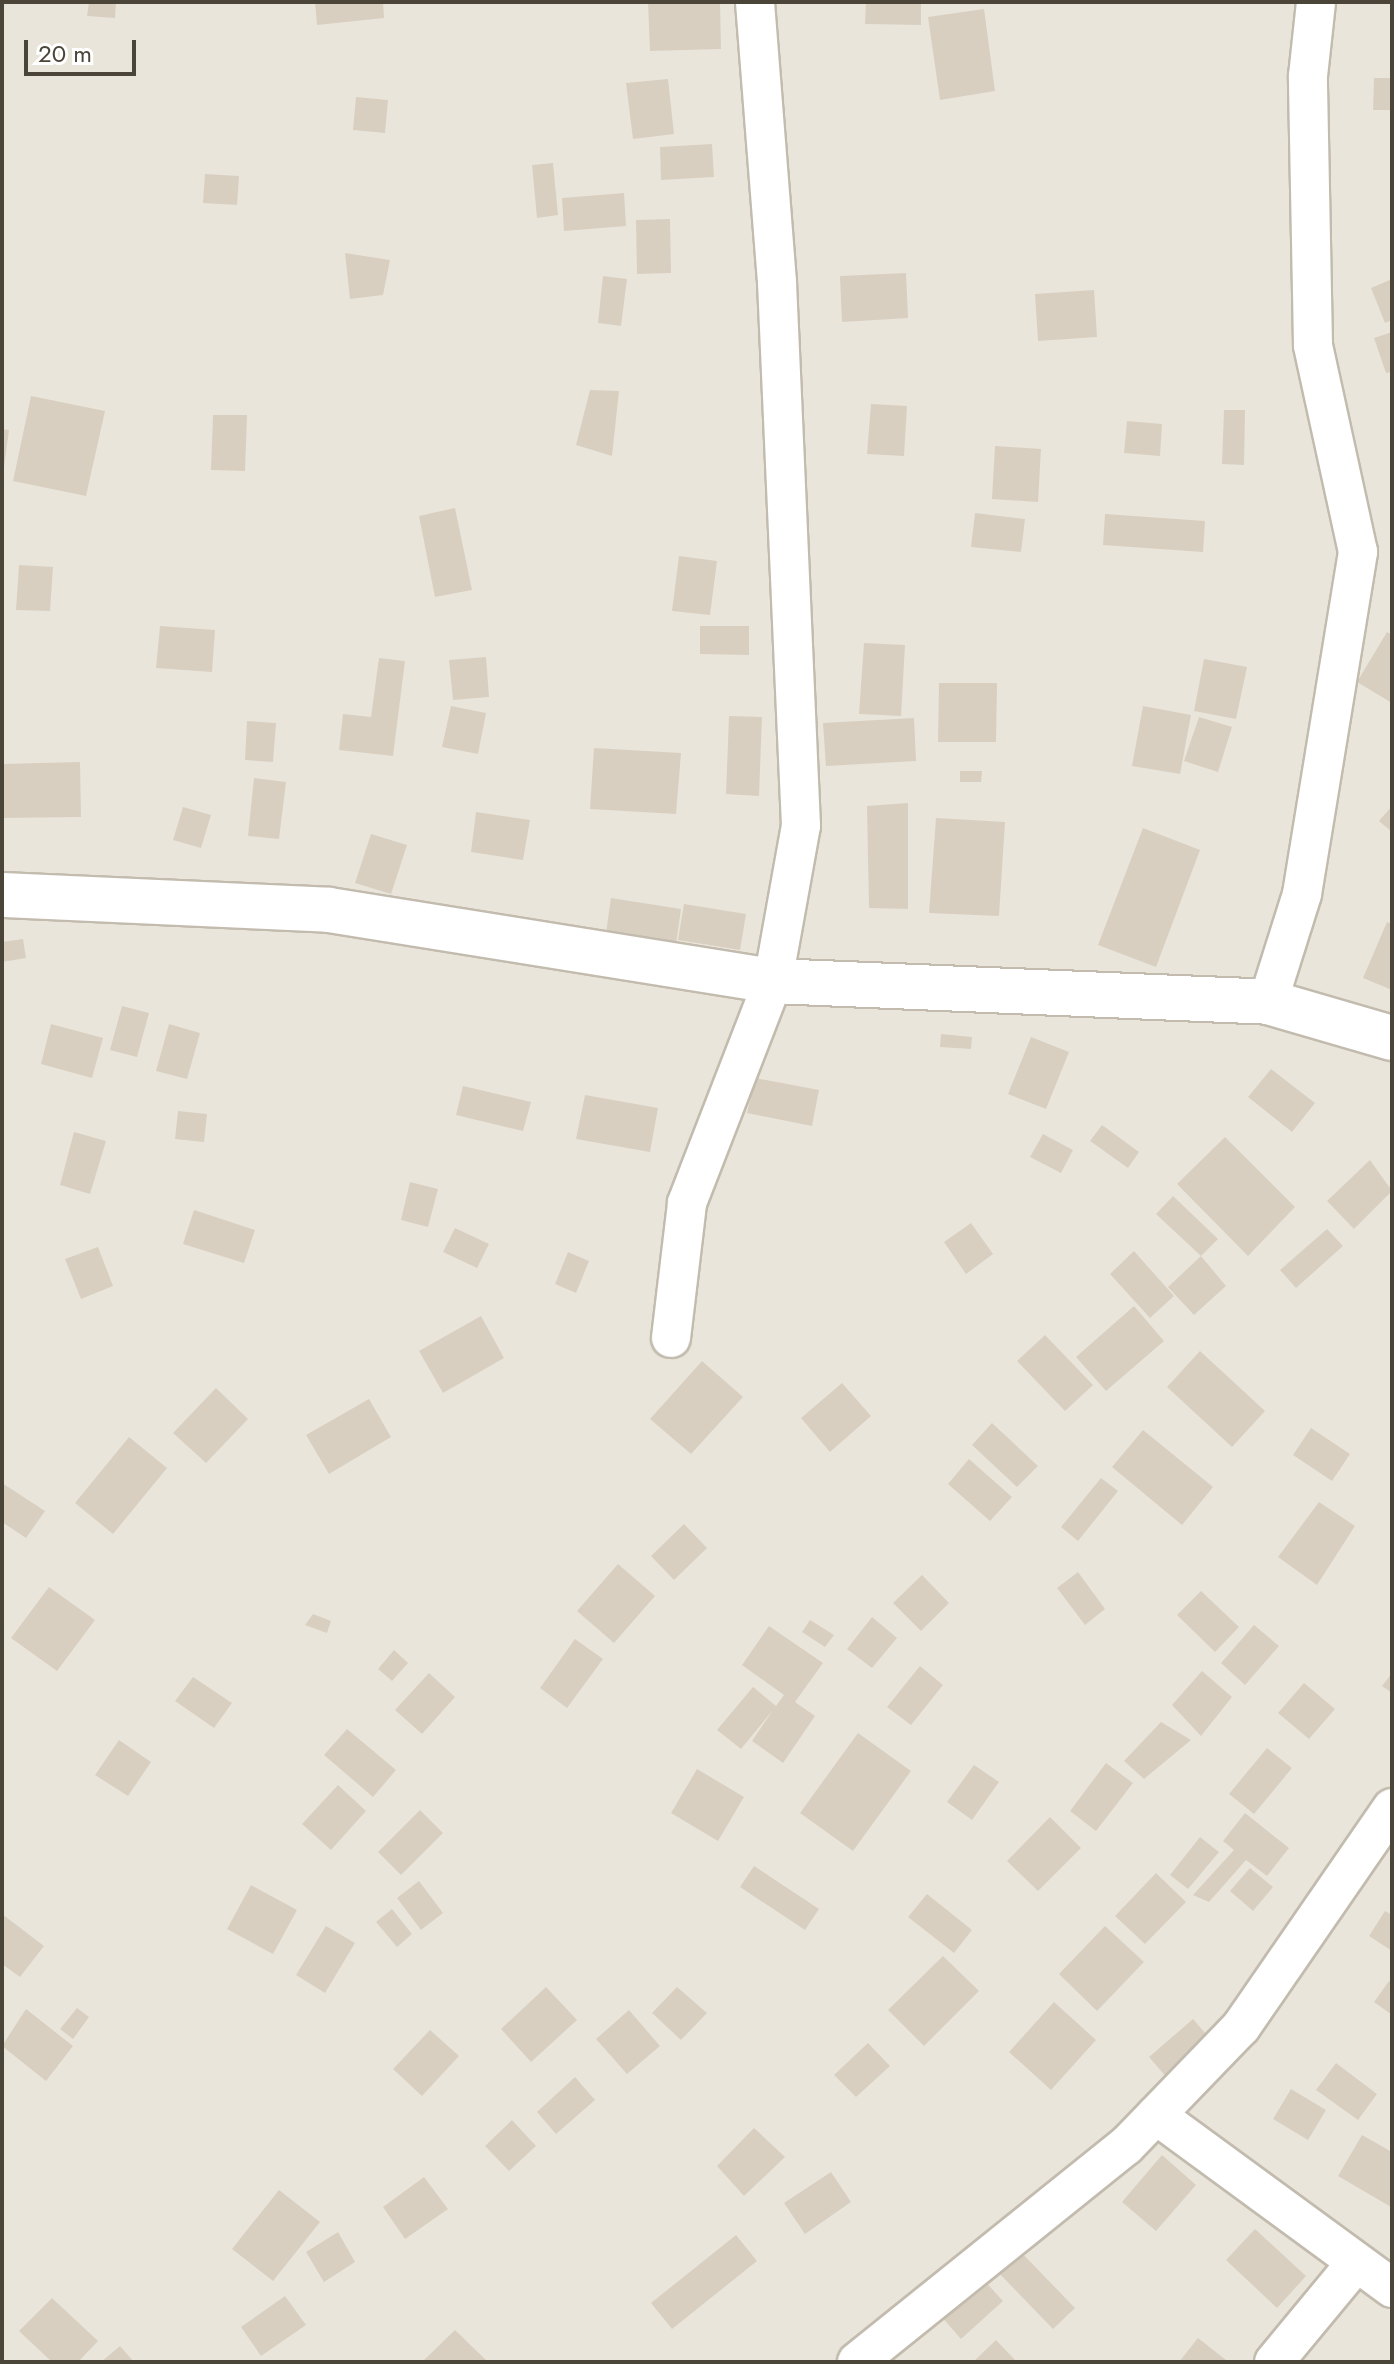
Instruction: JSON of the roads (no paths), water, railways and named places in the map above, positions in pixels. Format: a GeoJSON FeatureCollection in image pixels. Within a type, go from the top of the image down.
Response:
{"type":"FeatureCollection","features":[{"type":"Feature","properties":{"kind":"street"},"geometry":{"type":"LineString","coordinates":[[671,1338],[687,1203],[773,981],[801,826],[777,282],[755,2]]}},
{"type":"Feature","properties":{"kind":"street"},"geometry":{"type":"LineString","coordinates":[[1268,1002],[1302,894],[1358,552],[1313,345],[1308,76],[1316,2]]}},
{"type":"Feature","properties":{"kind":"street"},"geometry":{"type":"LineString","coordinates":[[2,895],[329,910],[773,981],[1268,1002],[1392,1038]]}},
{"type":"Feature","properties":{"kind":"street"},"geometry":{"type":"LineString","coordinates":[[857,2362],[1156,2115],[1241,2027],[1392,1808]]}},
{"type":"Feature","properties":{"kind":"street"},"geometry":{"type":"LineString","coordinates":[[1156,2115],[1392,2288]]}},
{"type":"Feature","properties":{"kind":"street"},"geometry":{"type":"LineString","coordinates":[[1274,2362],[1356,2263]]}}]}
